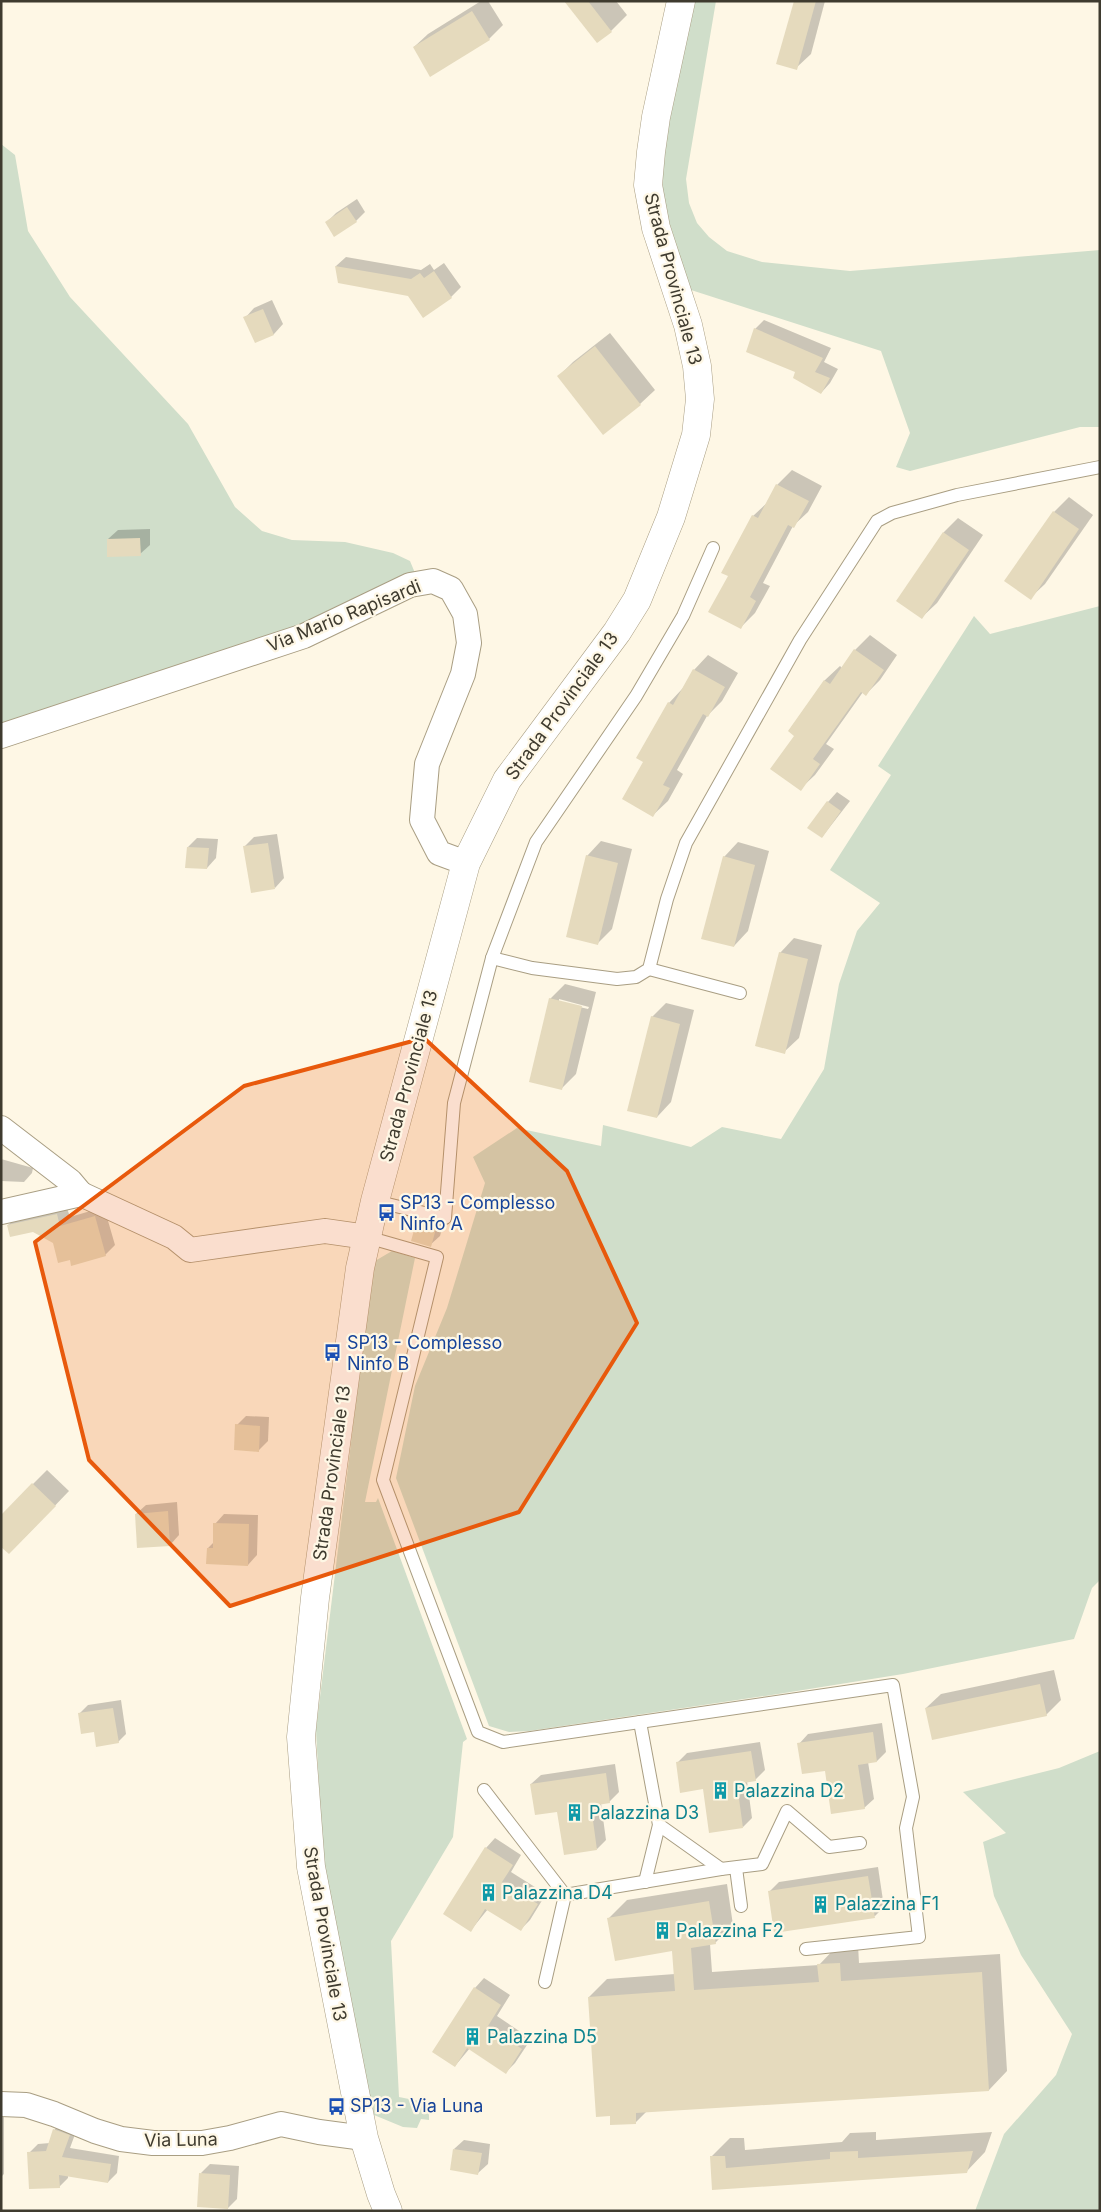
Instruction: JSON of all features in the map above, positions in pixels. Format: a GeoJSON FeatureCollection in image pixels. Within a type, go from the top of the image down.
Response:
{"type":"FeatureCollection","features":[{"type":"Feature","properties":{"kind":"main road","name":"Strada Provinciale 13"},"geometry":{"type":"LineString","coordinates":[[388,2211],[364,2138],[310,1867],[301,1737],[316,1589],[360,1268],[375,1201],[466,863],[508,780],[617,632],[637,600],[671,517],[696,435],[700,399],[697,366],[688,325],[656,228],[648,184],[656,117],[680,1]]}},
{"type":"Feature","properties":{"kind":"street","name":"Via Mario Rapisardi"},"geometry":{"type":"LineString","coordinates":[[1,736],[304,636],[410,586],[433,581],[451,589],[466,614],[469,643],[463,674],[427,764],[422,820],[439,853],[466,863]]}},
{"type":"Feature","properties":{"kind":"street"},"geometry":{"type":"LineString","coordinates":[[1,1128],[70,1181],[80,1194],[174,1237],[190,1250],[326,1231],[367,1237]]}},
{"type":"Feature","properties":{"kind":"street"},"geometry":{"type":"LineString","coordinates":[[1,1212],[80,1194]]}},
{"type":"Feature","properties":{"kind":"street","name":"Via Luna"},"geometry":{"type":"LineString","coordinates":[[1,2104],[26,2106],[45,2111],[120,2139],[152,2143],[202,2143],[230,2138],[281,2124],[319,2132],[364,2138]]}},
{"type":"Feature","properties":{"kind":"lane"},"geometry":{"type":"LineString","coordinates":[[492,958],[532,968],[616,979],[636,977],[649,969],[686,843],[800,640],[877,521],[892,513],[957,495],[1100,467]]}},
{"type":"Feature","properties":{"kind":"lane"},"geometry":{"type":"LineString","coordinates":[[375,1201],[445,1218],[454,1103],[492,958],[536,842],[636,696],[683,616],[713,548]]}},
{"type":"Feature","properties":{"kind":"lane"},"geometry":{"type":"LineString","coordinates":[[649,969],[740,993]]}},
{"type":"Feature","properties":{"kind":"lane"},"geometry":{"type":"LineString","coordinates":[[367,1237],[437,1257],[383,1480],[478,1732],[503,1742],[893,1685],[913,1797],[906,1828],[919,1937],[806,1949]]}},
{"type":"Feature","properties":{"kind":"lane"},"geometry":{"type":"LineString","coordinates":[[640,1722],[659,1825],[646,1882]]}},
{"type":"Feature","properties":{"kind":"lane"},"geometry":{"type":"LineString","coordinates":[[484,1790],[565,1895],[546,1982]]}},
{"type":"Feature","properties":{"kind":"lane"},"geometry":{"type":"LineString","coordinates":[[565,1895],[762,1864],[787,1812],[829,1848],[860,1844]]}},
{"type":"Feature","properties":{"kind":"lane"},"geometry":{"type":"LineString","coordinates":[[659,1825],[721,1869]]}},
{"type":"Feature","properties":{"kind":"lane"},"geometry":{"type":"LineString","coordinates":[[736,1868],[741,1906]]}},
{"type":"Feature","properties":{"kind":"highlighted area"},"geometry":{"type":"Polygon","coordinates":[[[424,1038],[567,1171],[637,1323],[519,1512],[230,1606],[89,1460],[35,1242],[244,1086],[424,1038]]]}},
{"type":"Feature","properties":{"kind":"green space"},"geometry":{"type":"Polygon","coordinates":[[[691,1],[716,1],[686,179],[689,203],[697,223],[709,237],[727,251],[762,262],[850,271],[1100,250],[1100,427],[1080,427],[910,471],[896,467],[910,433],[881,351],[691,290],[667,222],[663,198],[662,167],[665,135],[691,1]]]}},
{"type":"Feature","properties":{"kind":"green space"},"geometry":{"type":"Polygon","coordinates":[[[1,144],[15,155],[28,231],[70,297],[188,424],[235,507],[262,531],[292,540],[345,542],[393,553],[410,561],[415,573],[295,629],[1,727],[1,144]]]}},
{"type":"Feature","properties":{"kind":"green space"},"geometry":{"type":"Polygon","coordinates":[[[1100,606],[1100,1580],[1092,1588],[1074,1639],[903,1674],[778,1694],[529,1731],[509,1732],[489,1726],[396,1478],[415,1386],[447,1308],[485,1183],[473,1157],[517,1128],[601,1146],[603,1125],[691,1147],[722,1127],[781,1139],[824,1069],[839,984],[857,931],[880,903],[830,870],[891,775],[878,766],[974,616],[990,634],[1100,606]]]}},
{"type":"Feature","properties":{"kind":"green space"},"geometry":{"type":"Polygon","coordinates":[[[392,1251],[415,1258],[365,1502],[376,1502],[378,1498],[467,1739],[463,1742],[453,1837],[391,1941],[399,2097],[429,2103],[429,2120],[421,2119],[417,2128],[403,2127],[374,2115],[342,1972],[323,1861],[316,1730],[362,1352],[375,1261],[392,1251]]]}},
{"type":"Feature","properties":{"kind":"green space"},"geometry":{"type":"Polygon","coordinates":[[[1100,1751],[1100,2211],[975,2211],[1004,2134],[1056,2075],[1072,2034],[1021,1955],[994,1896],[983,1842],[1006,1833],[963,1792],[1059,1768],[1100,1751]]]}},
{"type":"Feature","properties":{"kind":"building"},"geometry":{"type":"Polygon","coordinates":[[[564,1],[588,1],[612,32],[597,43],[564,1]]]}},
{"type":"Feature","properties":{"kind":"building"},"geometry":{"type":"Polygon","coordinates":[[[794,1],[816,1],[797,70],[776,64],[794,1]]]}},
{"type":"Feature","properties":{"kind":"building"},"geometry":{"type":"Polygon","coordinates":[[[472,11],[490,40],[430,77],[413,47],[472,11]]]}},
{"type":"Feature","properties":{"kind":"building"},"geometry":{"type":"Polygon","coordinates":[[[347,207],[357,222],[334,237],[325,222],[347,207]]]}},
{"type":"Feature","properties":{"kind":"building"},"geometry":{"type":"Polygon","coordinates":[[[335,266],[411,279],[420,273],[424,278],[434,271],[452,298],[423,318],[408,296],[338,283],[335,266]]]}},
{"type":"Feature","properties":{"kind":"building"},"geometry":{"type":"Polygon","coordinates":[[[263,309],[274,335],[255,343],[243,317],[263,309]]]}},
{"type":"Feature","properties":{"kind":"building"},"geometry":{"type":"Polygon","coordinates":[[[754,328],[823,358],[815,372],[830,378],[821,394],[793,378],[795,372],[746,352],[754,328]]]}},
{"type":"Feature","properties":{"kind":"building"},"geometry":{"type":"Polygon","coordinates":[[[595,346],[641,405],[603,435],[557,376],[595,346]]]}},
{"type":"Feature","properties":{"kind":"building"},"geometry":{"type":"Polygon","coordinates":[[[776,484],[809,501],[794,528],[788,525],[750,597],[756,601],[741,629],[708,612],[728,576],[721,573],[752,515],[758,518],[776,484]]]}},
{"type":"Feature","properties":{"kind":"building"},"geometry":{"type":"Polygon","coordinates":[[[1053,511],[1079,529],[1031,600],[1004,581],[1053,511]]]}},
{"type":"Feature","properties":{"kind":"building"},"geometry":{"type":"Polygon","coordinates":[[[943,532],[969,550],[922,619],[896,601],[943,532]]]}},
{"type":"Feature","properties":{"kind":"building"},"geometry":{"type":"Polygon","coordinates":[[[140,538],[141,556],[107,557],[107,539],[140,538]]]}},
{"type":"Feature","properties":{"kind":"building"},"geometry":{"type":"Polygon","coordinates":[[[854,649],[884,670],[866,696],[861,692],[813,759],[820,764],[801,791],[770,769],[794,736],[788,731],[824,680],[830,684],[854,649]]]}},
{"type":"Feature","properties":{"kind":"building"},"geometry":{"type":"Polygon","coordinates":[[[693,669],[725,687],[708,717],[703,714],[663,785],[670,788],[653,817],[622,799],[643,762],[636,758],[668,702],[673,705],[693,669]]]}},
{"type":"Feature","properties":{"kind":"building"},"geometry":{"type":"Polygon","coordinates":[[[827,801],[841,811],[822,838],[807,828],[827,801]]]}},
{"type":"Feature","properties":{"kind":"building"},"geometry":{"type":"Polygon","coordinates":[[[268,843],[275,889],[251,893],[243,846],[268,843]]]}},
{"type":"Feature","properties":{"kind":"building"},"geometry":{"type":"Polygon","coordinates":[[[187,847],[209,848],[207,869],[185,868],[187,847]]]}},
{"type":"Feature","properties":{"kind":"building"},"geometry":{"type":"Polygon","coordinates":[[[586,855],[618,863],[598,945],[566,937],[586,855]]]}},
{"type":"Feature","properties":{"kind":"building"},"geometry":{"type":"Polygon","coordinates":[[[723,856],[755,865],[734,947],[701,939],[723,856]]]}},
{"type":"Feature","properties":{"kind":"building"},"geometry":{"type":"Polygon","coordinates":[[[779,952],[808,959],[785,1054],[755,1046],[779,952]]]}},
{"type":"Feature","properties":{"kind":"building"},"geometry":{"type":"Polygon","coordinates":[[[549,998],[582,1006],[562,1090],[529,1082],[549,998]]]}},
{"type":"Feature","properties":{"kind":"building"},"geometry":{"type":"Polygon","coordinates":[[[651,1016],[680,1024],[657,1118],[627,1111],[651,1016]]]}},
{"type":"Feature","properties":{"kind":"building"},"geometry":{"type":"Polygon","coordinates":[[[57,1214],[60,1226],[95,1216],[106,1256],[71,1266],[70,1260],[58,1263],[53,1243],[33,1232],[10,1237],[7,1225],[57,1214]]]}},
{"type":"Feature","properties":{"kind":"building"},"geometry":{"type":"Polygon","coordinates":[[[417,1220],[437,1225],[431,1247],[411,1241],[417,1220]]]}},
{"type":"Feature","properties":{"kind":"building"},"geometry":{"type":"Polygon","coordinates":[[[235,1424],[260,1426],[259,1452],[234,1450],[235,1424]]]}},
{"type":"Feature","properties":{"kind":"building"},"geometry":{"type":"Polygon","coordinates":[[[32,1483],[56,1506],[9,1554],[1,1547],[1,1515],[32,1483]]]}},
{"type":"Feature","properties":{"kind":"building"},"geometry":{"type":"Polygon","coordinates":[[[168,1511],[170,1546],[137,1548],[135,1514],[168,1511]]]}},
{"type":"Feature","properties":{"kind":"building"},"geometry":{"type":"Polygon","coordinates":[[[213,1523],[249,1524],[248,1566],[206,1564],[207,1548],[213,1548],[213,1523]]]}},
{"type":"Feature","properties":{"kind":"building"},"geometry":{"type":"Polygon","coordinates":[[[1040,1684],[1047,1716],[932,1740],[925,1708],[1040,1684]]]}},
{"type":"Feature","properties":{"kind":"building"},"geometry":{"type":"Polygon","coordinates":[[[113,1708],[119,1743],[96,1747],[94,1732],[81,1734],[78,1713],[113,1708]]]}},
{"type":"Feature","properties":{"kind":"building"},"geometry":{"type":"Polygon","coordinates":[[[873,1732],[877,1762],[858,1765],[865,1809],[831,1814],[825,1771],[802,1774],[797,1743],[873,1732]]]}},
{"type":"Feature","properties":{"kind":"building","name":"Palazzina D2"},"geometry":{"type":"Polygon","coordinates":[[[751,1751],[756,1781],[737,1784],[743,1828],[709,1833],[703,1789],[680,1793],[676,1762],[751,1751]]]}},
{"type":"Feature","properties":{"kind":"building","name":"Palazzina D3"},"geometry":{"type":"Polygon","coordinates":[[[606,1773],[610,1803],[591,1806],[597,1850],[564,1855],[557,1812],[535,1815],[530,1784],[606,1773]]]}},
{"type":"Feature","properties":{"kind":"building","name":"Palazzina D4"},"geometry":{"type":"Polygon","coordinates":[[[485,1847],[513,1865],[502,1882],[538,1904],[521,1931],[485,1909],[471,1932],[443,1914],[485,1847]]]}},
{"type":"Feature","properties":{"kind":"building","name":"Palazzina F1"},"geometry":{"type":"Polygon","coordinates":[[[868,1876],[875,1918],[774,1933],[768,1891],[868,1876]]]}},
{"type":"Feature","properties":{"kind":"building"},"geometry":{"type":"Polygon","coordinates":[[[709,1901],[716,1944],[691,1948],[694,1990],[819,1982],[817,1964],[840,1963],[841,1981],[982,1972],[989,2091],[636,2113],[636,2124],[610,2125],[610,2116],[596,2117],[588,1997],[675,1991],[672,1951],[615,1961],[607,1918],[709,1901]]]}},
{"type":"Feature","properties":{"kind":"building","name":"Palazzina D5"},"geometry":{"type":"Polygon","coordinates":[[[474,1987],[501,2005],[488,2026],[522,2049],[506,2074],[467,2048],[455,2067],[432,2052],[474,1987]]]}},
{"type":"Feature","properties":{"kind":"building"},"geometry":{"type":"Polygon","coordinates":[[[53,2129],[70,2135],[62,2157],[111,2164],[108,2183],[59,2175],[60,2188],[29,2189],[27,2152],[46,2151],[53,2129]]]}},
{"type":"Feature","properties":{"kind":"building"},"geometry":{"type":"Polygon","coordinates":[[[453,2149],[482,2153],[478,2175],[450,2170],[453,2149]]]}},
{"type":"Feature","properties":{"kind":"building"},"geometry":{"type":"Polygon","coordinates":[[[858,2151],[858,2158],[973,2151],[967,2173],[712,2190],[710,2156],[725,2156],[726,2168],[830,2159],[830,2152],[858,2151]]]}},
{"type":"Feature","properties":{"kind":"building"},"geometry":{"type":"Polygon","coordinates":[[[199,2173],[230,2175],[228,2209],[197,2207],[199,2173]]]}},
{"type":"Feature","properties":{"kind":"place","name":"SP13 - Complesso Ninfo A"},"geometry":{"type":"Point","coordinates":[386,1213]}},
{"type":"Feature","properties":{"kind":"place","name":"SP13 - Complesso Ninfo B"},"geometry":{"type":"Point","coordinates":[333,1353]}},
{"type":"Feature","properties":{"kind":"place","name":"Palazzina D2"},"geometry":{"type":"Point","coordinates":[720,1791]}},
{"type":"Feature","properties":{"kind":"place","name":"Palazzina D3"},"geometry":{"type":"Point","coordinates":[575,1813]}},
{"type":"Feature","properties":{"kind":"place","name":"Palazzina D4"},"geometry":{"type":"Point","coordinates":[488,1893]}},
{"type":"Feature","properties":{"kind":"place","name":"Palazzina F1"},"geometry":{"type":"Point","coordinates":[821,1904]}},
{"type":"Feature","properties":{"kind":"place","name":"Palazzina F2"},"geometry":{"type":"Point","coordinates":[662,1931]}},
{"type":"Feature","properties":{"kind":"place","name":"Palazzina D5"},"geometry":{"type":"Point","coordinates":[473,2037]}},
{"type":"Feature","properties":{"kind":"place","name":"SP13 - Via Luna"},"geometry":{"type":"Point","coordinates":[336,2106]}}]}
